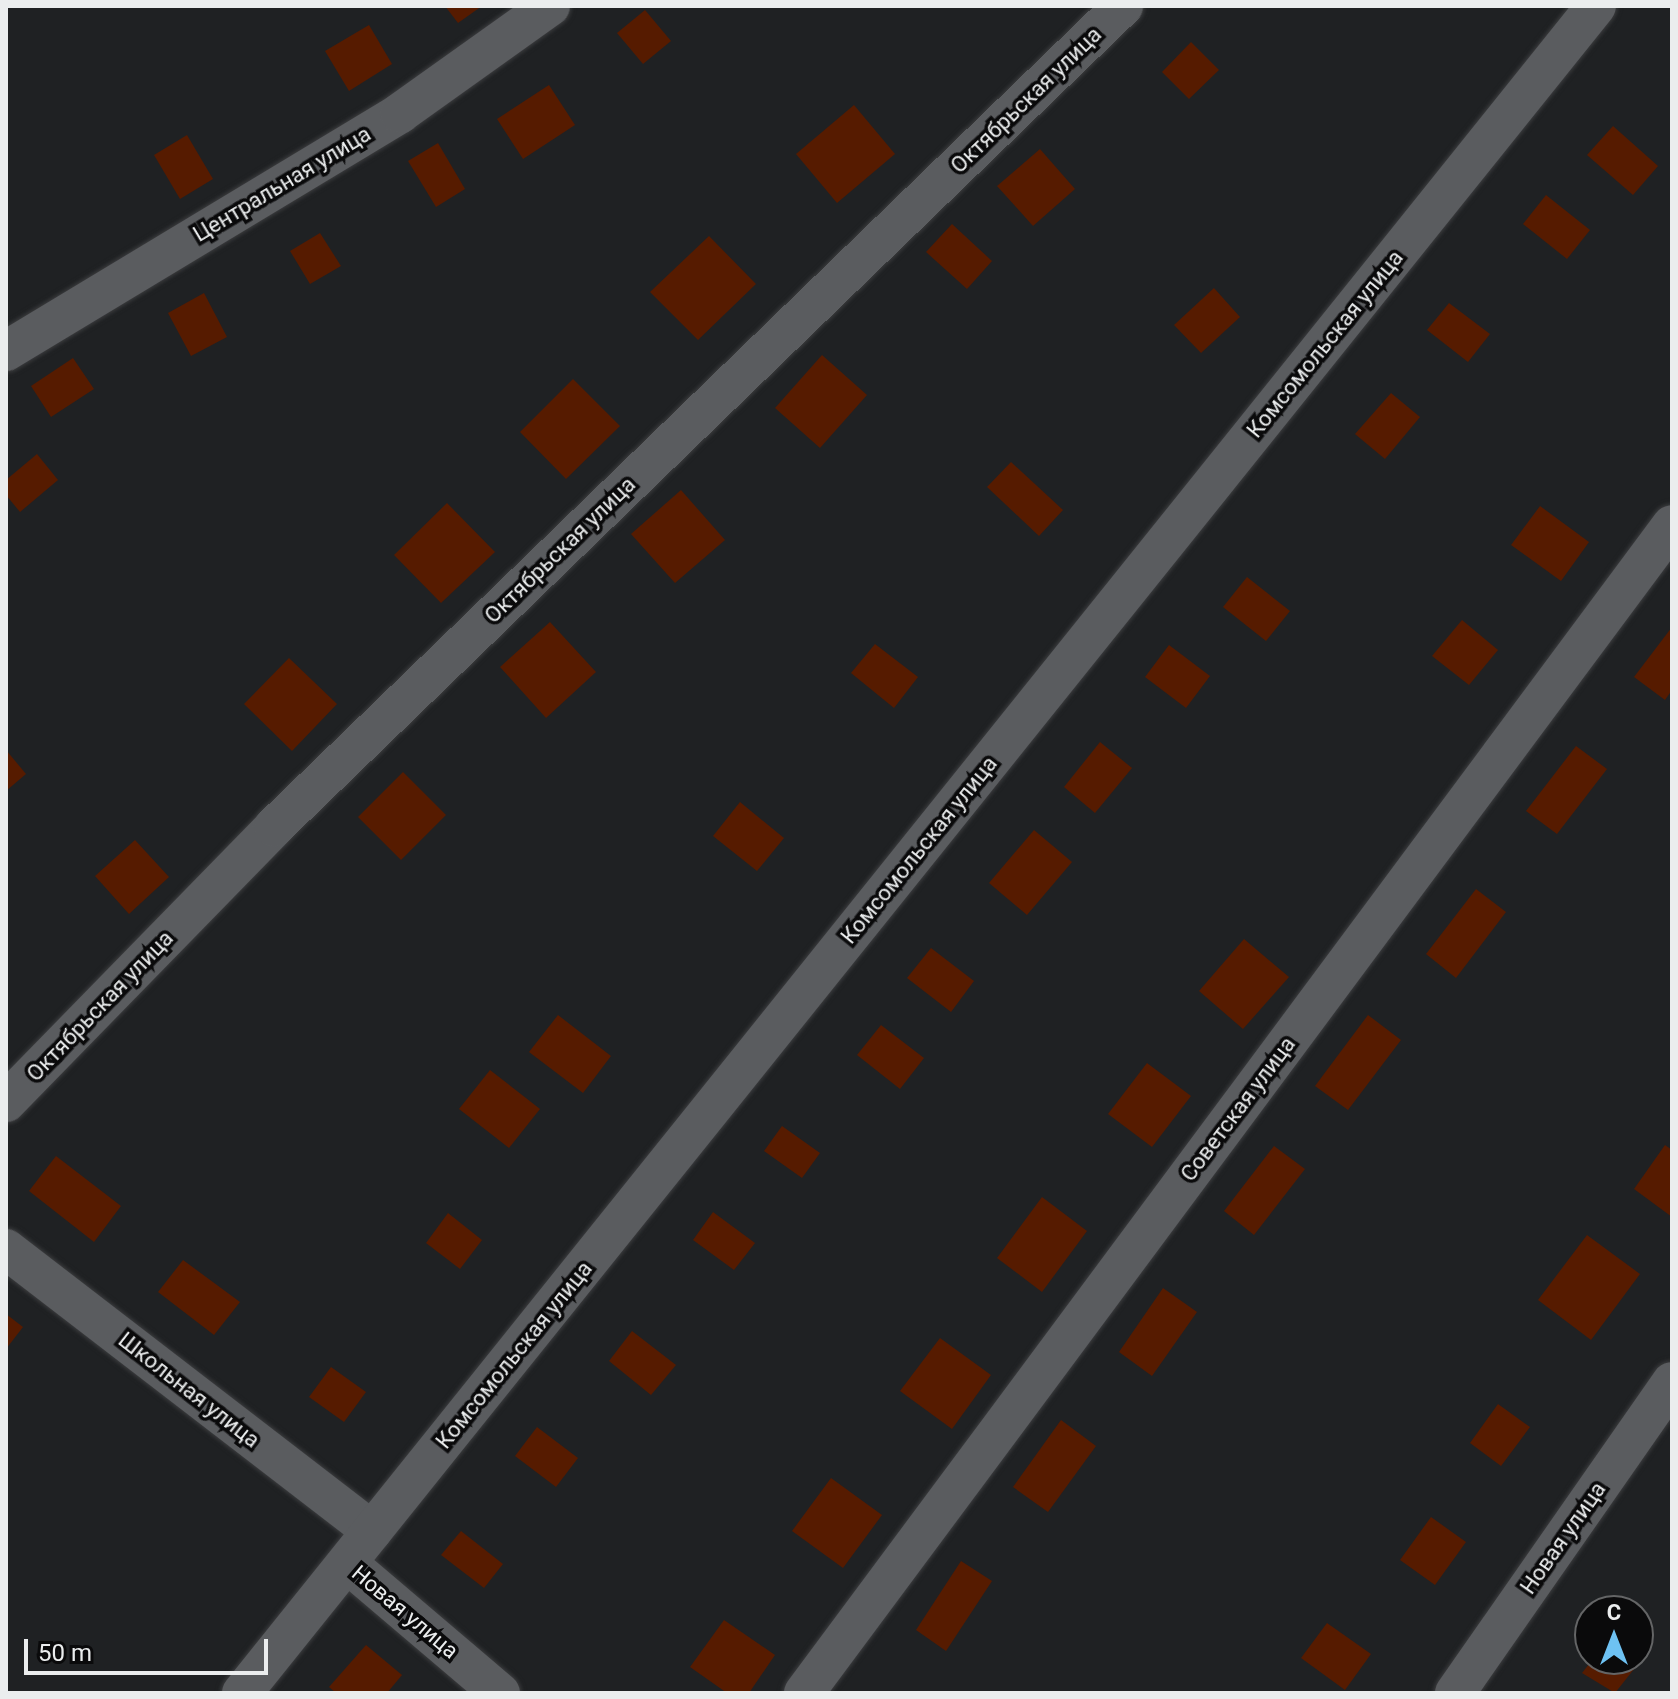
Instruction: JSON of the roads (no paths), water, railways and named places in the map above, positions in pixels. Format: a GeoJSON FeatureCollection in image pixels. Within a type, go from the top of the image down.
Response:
{"type":"FeatureCollection","features":[{"type":"Feature","properties":{"kind":"street","name":"Центральная улица"},"geometry":{"type":"LineString","coordinates":[[6,351],[400,113],[550,6]]}},
{"type":"Feature","properties":{"kind":"street","name":"Октябрьская улица"},"geometry":{"type":"LineString","coordinates":[[6,1102],[274,827],[1123,6]]}},
{"type":"Feature","properties":{"kind":"street","name":"Комсомольская улица"},"geometry":{"type":"LineString","coordinates":[[242,1693],[1596,6]]}},
{"type":"Feature","properties":{"kind":"street","name":"Советская улица"},"geometry":{"type":"LineString","coordinates":[[804,1693],[1672,525]]}},
{"type":"Feature","properties":{"kind":"street","name":"Школьная улица"},"geometry":{"type":"LineString","coordinates":[[6,1249],[372,1531]]}},
{"type":"Feature","properties":{"kind":"street","name":"Новая улица"},"geometry":{"type":"LineString","coordinates":[[1455,1693],[1672,1382]]}},
{"type":"Feature","properties":{"kind":"street","name":"Новая улица"},"geometry":{"type":"LineString","coordinates":[[347,1563],[500,1693]]}}]}
